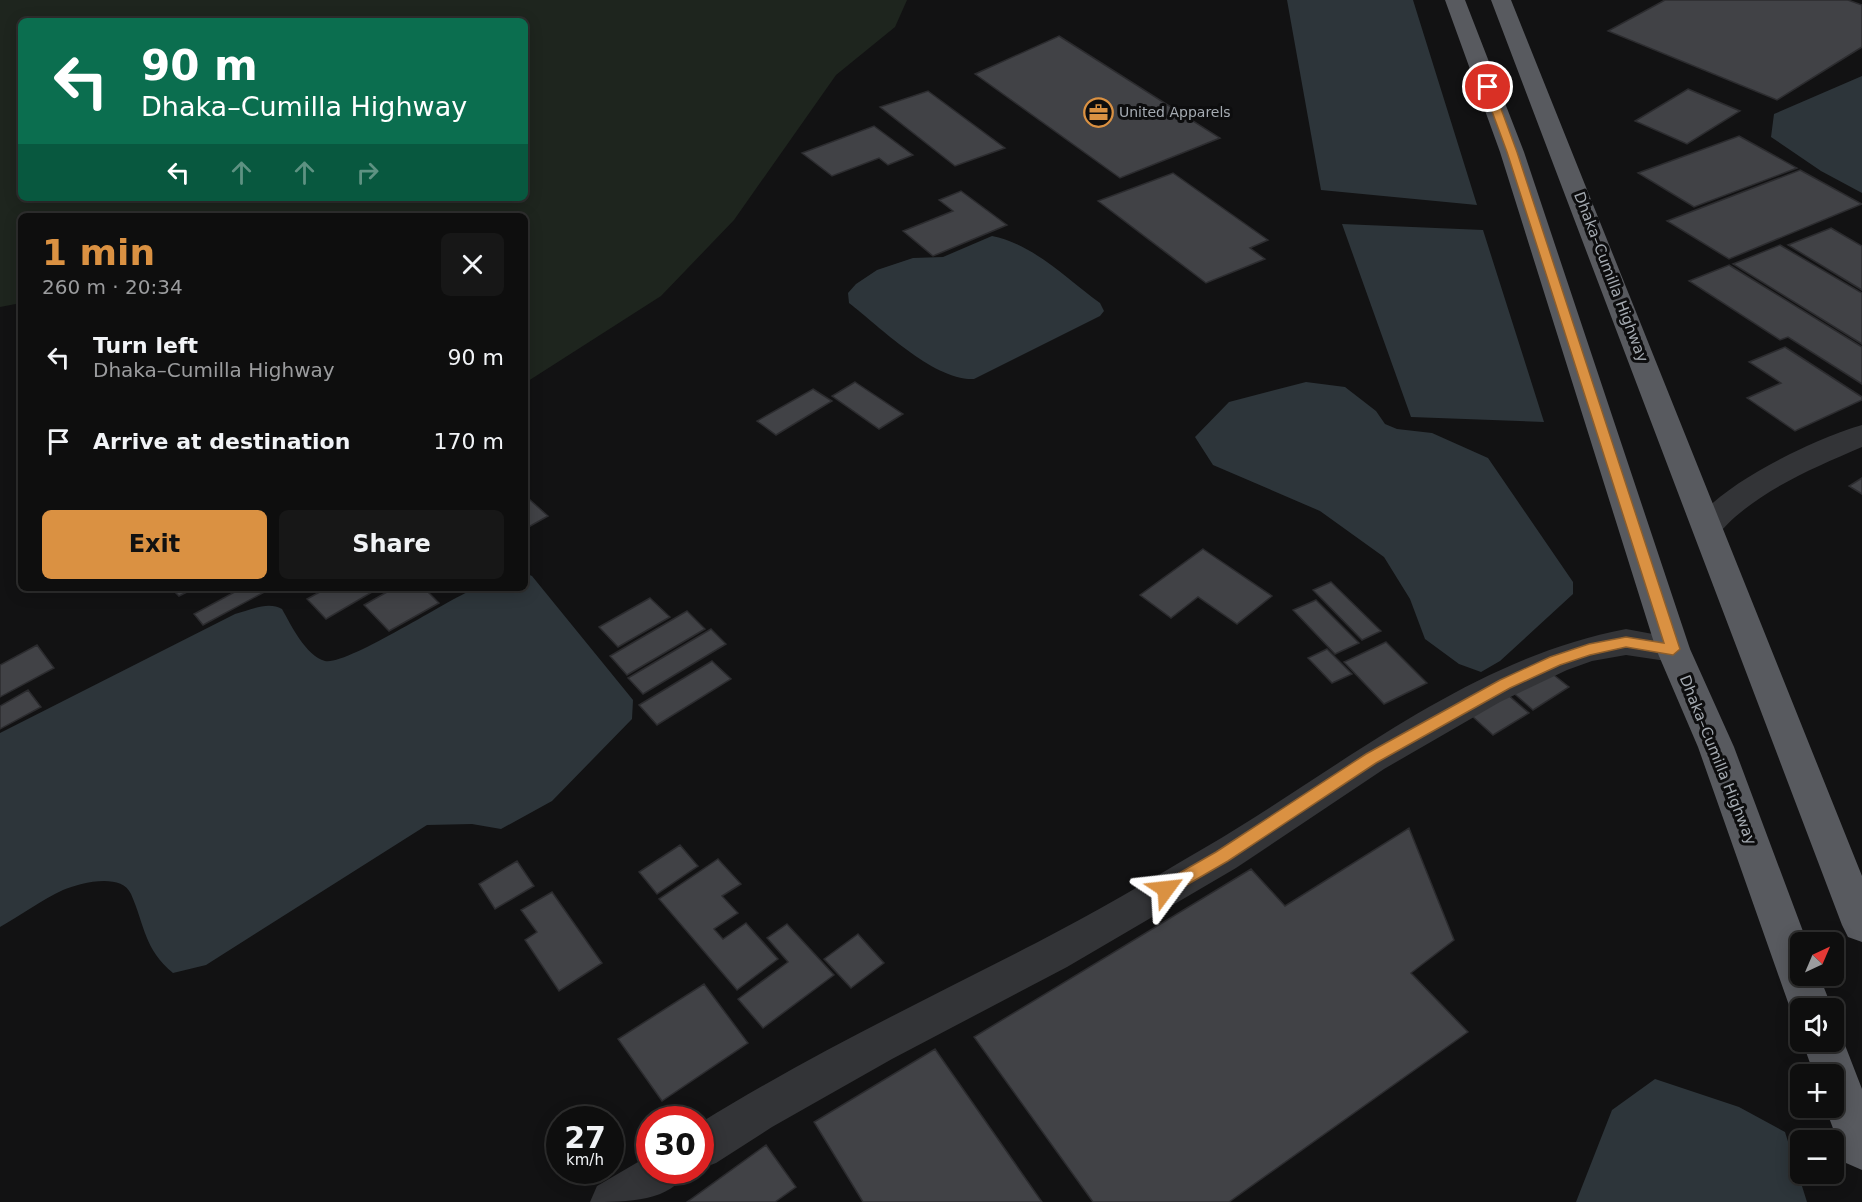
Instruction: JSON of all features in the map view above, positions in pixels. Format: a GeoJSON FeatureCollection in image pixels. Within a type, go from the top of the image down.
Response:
{"type":"FeatureCollection","features":[{"type":"Feature","properties":{"kind":"highway","name":"Dhaka–Cumilla Highway"},"geometry":{"type":"LineString","coordinates":[[1455,0],[1512,152],[1673,649],[1716,747],[1807,998]]}},
{"type":"Feature","properties":{"kind":"highway","name":"Dhaka–Cumilla Highway"},"geometry":{"type":"LineString","coordinates":[[1501,0],[1608,266],[1708,526],[1718,559],[1862,925]]}},
{"type":"Feature","properties":{"kind":"highway"},"geometry":{"type":"LineString","coordinates":[[1827,1052],[1862,1148]]}},
{"type":"Feature","properties":{"kind":"street"},"geometry":{"type":"LineString","coordinates":[[1708,526],[1722,511],[1754,488],[1789,468],[1862,435]]}},
{"type":"Feature","properties":{"kind":"street"},"geometry":{"type":"LineString","coordinates":[[714,1139],[807,1084],[1053,954],[1222,856],[1371,759],[1488,692],[1555,661],[1589,649],[1626,642],[1673,649]]}},
{"type":"Feature","properties":{"kind":"street"},"geometry":{"type":"LineString","coordinates":[[613,1202],[643,1184]]}},
{"type":"Feature","properties":{"kind":"shaded area"},"geometry":{"type":"Polygon","coordinates":[[[0,0],[907,0],[895,27],[836,75],[734,220],[661,296],[528,381],[528,213],[18,213],[18,304],[0,307],[0,0]]]}},
{"type":"Feature","properties":{"kind":"shaded area"},"geometry":{"type":"Polygon","coordinates":[[[1287,0],[1413,0],[1477,205],[1321,190],[1287,0]]]}},
{"type":"Feature","properties":{"kind":"shaded area"},"geometry":{"type":"Polygon","coordinates":[[[1862,76],[1862,193],[1821,171],[1771,137],[1774,114],[1862,76]]]}},
{"type":"Feature","properties":{"kind":"shaded area"},"geometry":{"type":"Polygon","coordinates":[[[1342,224],[1483,230],[1544,422],[1411,417],[1342,224]]]}},
{"type":"Feature","properties":{"kind":"shaded area"},"geometry":{"type":"Polygon","coordinates":[[[992,236],[1022,246],[1035,254],[1100,303],[1104,311],[1100,316],[974,379],[958,377],[925,362],[849,303],[848,293],[856,284],[877,270],[913,258],[943,257],[992,236]]]}},
{"type":"Feature","properties":{"kind":"shaded area"},"geometry":{"type":"Polygon","coordinates":[[[1306,382],[1345,387],[1376,411],[1385,424],[1397,429],[1432,433],[1488,458],[1573,582],[1573,594],[1500,661],[1481,672],[1459,664],[1425,639],[1410,599],[1384,557],[1320,511],[1213,465],[1195,437],[1229,402],[1306,382]]]}},
{"type":"Feature","properties":{"kind":"shaded area"},"geometry":{"type":"Polygon","coordinates":[[[528,574],[532,576],[633,700],[632,719],[552,801],[501,829],[472,824],[427,825],[206,965],[173,973],[156,955],[146,936],[131,894],[119,883],[100,881],[70,887],[0,927],[0,733],[235,614],[265,606],[282,609],[305,647],[325,661],[336,660],[374,643],[470,591],[528,591],[528,574]]]}},
{"type":"Feature","properties":{"kind":"shaded area"},"geometry":{"type":"Polygon","coordinates":[[[1655,1079],[1739,1107],[1785,1132],[1790,1148],[1790,1184],[1801,1184],[1807,1202],[1576,1202],[1612,1110],[1655,1079]]]}},
{"type":"Feature","properties":{"kind":"building"},"geometry":{"type":"Polygon","coordinates":[[[1665,0],[1848,0],[1862,5],[1862,47],[1777,100],[1608,31],[1665,0]]]}},
{"type":"Feature","properties":{"kind":"building"},"geometry":{"type":"Polygon","coordinates":[[[1059,36],[1220,138],[1120,178],[975,74],[1059,36]]]}},
{"type":"Feature","properties":{"kind":"building"},"geometry":{"type":"Polygon","coordinates":[[[1688,89],[1740,111],[1687,144],[1635,121],[1688,89]]]}},
{"type":"Feature","properties":{"kind":"building"},"geometry":{"type":"Polygon","coordinates":[[[928,91],[1005,148],[955,166],[880,107],[928,91]]]}},
{"type":"Feature","properties":{"kind":"building"},"geometry":{"type":"Polygon","coordinates":[[[874,126],[913,155],[888,165],[879,158],[832,176],[802,153],[874,126]]]}},
{"type":"Feature","properties":{"kind":"building"},"geometry":{"type":"Polygon","coordinates":[[[1739,136],[1797,168],[1694,207],[1638,173],[1739,136]]]}},
{"type":"Feature","properties":{"kind":"building"},"geometry":{"type":"Polygon","coordinates":[[[1800,170],[1862,204],[1729,259],[1667,221],[1800,170]]]}},
{"type":"Feature","properties":{"kind":"building"},"geometry":{"type":"Polygon","coordinates":[[[1173,173],[1268,240],[1250,248],[1265,259],[1206,283],[1098,201],[1173,173]]]}},
{"type":"Feature","properties":{"kind":"building"},"geometry":{"type":"Polygon","coordinates":[[[961,191],[1007,225],[933,256],[903,231],[953,211],[939,200],[961,191]]]}},
{"type":"Feature","properties":{"kind":"building"},"geometry":{"type":"Polygon","coordinates":[[[1831,228],[1862,246],[1862,290],[1788,245],[1831,228]]]}},
{"type":"Feature","properties":{"kind":"building"},"geometry":{"type":"Polygon","coordinates":[[[1780,245],[1862,293],[1862,344],[1733,264],[1780,245]]]}},
{"type":"Feature","properties":{"kind":"building"},"geometry":{"type":"Polygon","coordinates":[[[1729,265],[1862,347],[1862,384],[1788,337],[1780,340],[1689,281],[1729,265]]]}},
{"type":"Feature","properties":{"kind":"building"},"geometry":{"type":"Polygon","coordinates":[[[1785,347],[1862,397],[1862,400],[1795,431],[1747,398],[1781,383],[1749,362],[1785,347]]]}},
{"type":"Feature","properties":{"kind":"building"},"geometry":{"type":"Polygon","coordinates":[[[855,382],[903,414],[879,429],[832,396],[855,382]]]}},
{"type":"Feature","properties":{"kind":"building"},"geometry":{"type":"Polygon","coordinates":[[[813,389],[832,401],[776,435],[757,421],[813,389]]]}},
{"type":"Feature","properties":{"kind":"building"},"geometry":{"type":"Polygon","coordinates":[[[1862,478],[1862,494],[1849,486],[1862,478]]]}},
{"type":"Feature","properties":{"kind":"building"},"geometry":{"type":"Polygon","coordinates":[[[528,500],[548,516],[528,527],[528,500]]]}},
{"type":"Feature","properties":{"kind":"building"},"geometry":{"type":"Polygon","coordinates":[[[1203,549],[1272,596],[1237,624],[1198,597],[1171,618],[1140,595],[1203,549]]]}},
{"type":"Feature","properties":{"kind":"building"},"geometry":{"type":"Polygon","coordinates":[[[1331,582],[1381,631],[1362,640],[1313,590],[1331,582]]]}},
{"type":"Feature","properties":{"kind":"building"},"geometry":{"type":"Polygon","coordinates":[[[174,591],[189,591],[179,596],[174,591]]]}},
{"type":"Feature","properties":{"kind":"building"},"geometry":{"type":"Polygon","coordinates":[[[236,591],[266,591],[203,625],[194,614],[236,591]]]}},
{"type":"Feature","properties":{"kind":"building"},"geometry":{"type":"Polygon","coordinates":[[[322,591],[374,591],[326,619],[307,599],[322,591]]]}},
{"type":"Feature","properties":{"kind":"building"},"geometry":{"type":"Polygon","coordinates":[[[389,591],[427,591],[439,603],[389,631],[364,605],[389,591]]]}},
{"type":"Feature","properties":{"kind":"building"},"geometry":{"type":"Polygon","coordinates":[[[650,598],[670,617],[618,647],[599,627],[650,598]]]}},
{"type":"Feature","properties":{"kind":"building"},"geometry":{"type":"Polygon","coordinates":[[[1316,600],[1359,643],[1335,654],[1293,610],[1316,600]]]}},
{"type":"Feature","properties":{"kind":"building"},"geometry":{"type":"Polygon","coordinates":[[[687,611],[705,629],[627,675],[610,656],[687,611]]]}},
{"type":"Feature","properties":{"kind":"building"},"geometry":{"type":"Polygon","coordinates":[[[711,629],[726,644],[643,694],[628,678],[711,629]]]}},
{"type":"Feature","properties":{"kind":"building"},"geometry":{"type":"Polygon","coordinates":[[[1386,642],[1427,683],[1384,704],[1344,662],[1386,642]]]}},
{"type":"Feature","properties":{"kind":"building"},"geometry":{"type":"Polygon","coordinates":[[[37,645],[54,668],[0,697],[0,665],[37,645]]]}},
{"type":"Feature","properties":{"kind":"building"},"geometry":{"type":"Polygon","coordinates":[[[1327,649],[1352,674],[1332,683],[1308,658],[1327,649]]]}},
{"type":"Feature","properties":{"kind":"building"},"geometry":{"type":"Polygon","coordinates":[[[712,661],[731,679],[657,725],[639,705],[712,661]]]}},
{"type":"Feature","properties":{"kind":"building"},"geometry":{"type":"Polygon","coordinates":[[[1545,668],[1569,687],[1533,710],[1509,689],[1545,668]]]}},
{"type":"Feature","properties":{"kind":"building"},"geometry":{"type":"Polygon","coordinates":[[[1499,687],[1529,713],[1493,735],[1463,708],[1499,687]]]}},
{"type":"Feature","properties":{"kind":"building"},"geometry":{"type":"Polygon","coordinates":[[[28,690],[41,707],[0,729],[0,706],[28,690]]]}},
{"type":"Feature","properties":{"kind":"building"},"geometry":{"type":"Polygon","coordinates":[[[1409,828],[1454,940],[1411,973],[1468,1032],[1229,1202],[1093,1202],[974,1037],[1251,869],[1285,906],[1409,828]]]}},
{"type":"Feature","properties":{"kind":"building"},"geometry":{"type":"Polygon","coordinates":[[[680,845],[698,866],[657,894],[639,872],[680,845]]]}},
{"type":"Feature","properties":{"kind":"building"},"geometry":{"type":"Polygon","coordinates":[[[718,859],[741,884],[722,896],[738,913],[714,929],[723,939],[746,923],[778,959],[737,990],[659,899],[718,859]]]}},
{"type":"Feature","properties":{"kind":"building"},"geometry":{"type":"Polygon","coordinates":[[[517,861],[534,886],[495,909],[479,884],[517,861]]]}},
{"type":"Feature","properties":{"kind":"building"},"geometry":{"type":"Polygon","coordinates":[[[552,892],[602,963],[559,991],[525,940],[537,932],[521,910],[552,892]]]}},
{"type":"Feature","properties":{"kind":"building"},"geometry":{"type":"Polygon","coordinates":[[[787,924],[834,975],[763,1028],[738,999],[788,962],[767,938],[787,924]]]}},
{"type":"Feature","properties":{"kind":"building"},"geometry":{"type":"Polygon","coordinates":[[[858,934],[884,963],[851,988],[824,959],[858,934]]]}},
{"type":"Feature","properties":{"kind":"building"},"geometry":{"type":"Polygon","coordinates":[[[704,984],[748,1043],[662,1101],[618,1039],[704,984]]]}},
{"type":"Feature","properties":{"kind":"building"},"geometry":{"type":"Polygon","coordinates":[[[935,1049],[1042,1202],[863,1202],[814,1122],[935,1049]]]}},
{"type":"Feature","properties":{"kind":"building"},"geometry":{"type":"Polygon","coordinates":[[[766,1145],[796,1187],[775,1202],[687,1202],[766,1145]]]}},
{"type":"Feature","properties":{"kind":"place","name":"United Apparels"},"geometry":{"type":"Point","coordinates":[1098,112]}},
{"type":"Feature","properties":{"kind":"route"},"geometry":{"type":"LineString","coordinates":[[1166,889],[1222,856],[1371,759],[1488,692],[1555,661],[1589,649],[1626,642],[1673,649],[1512,152],[1488,87]]}}]}
